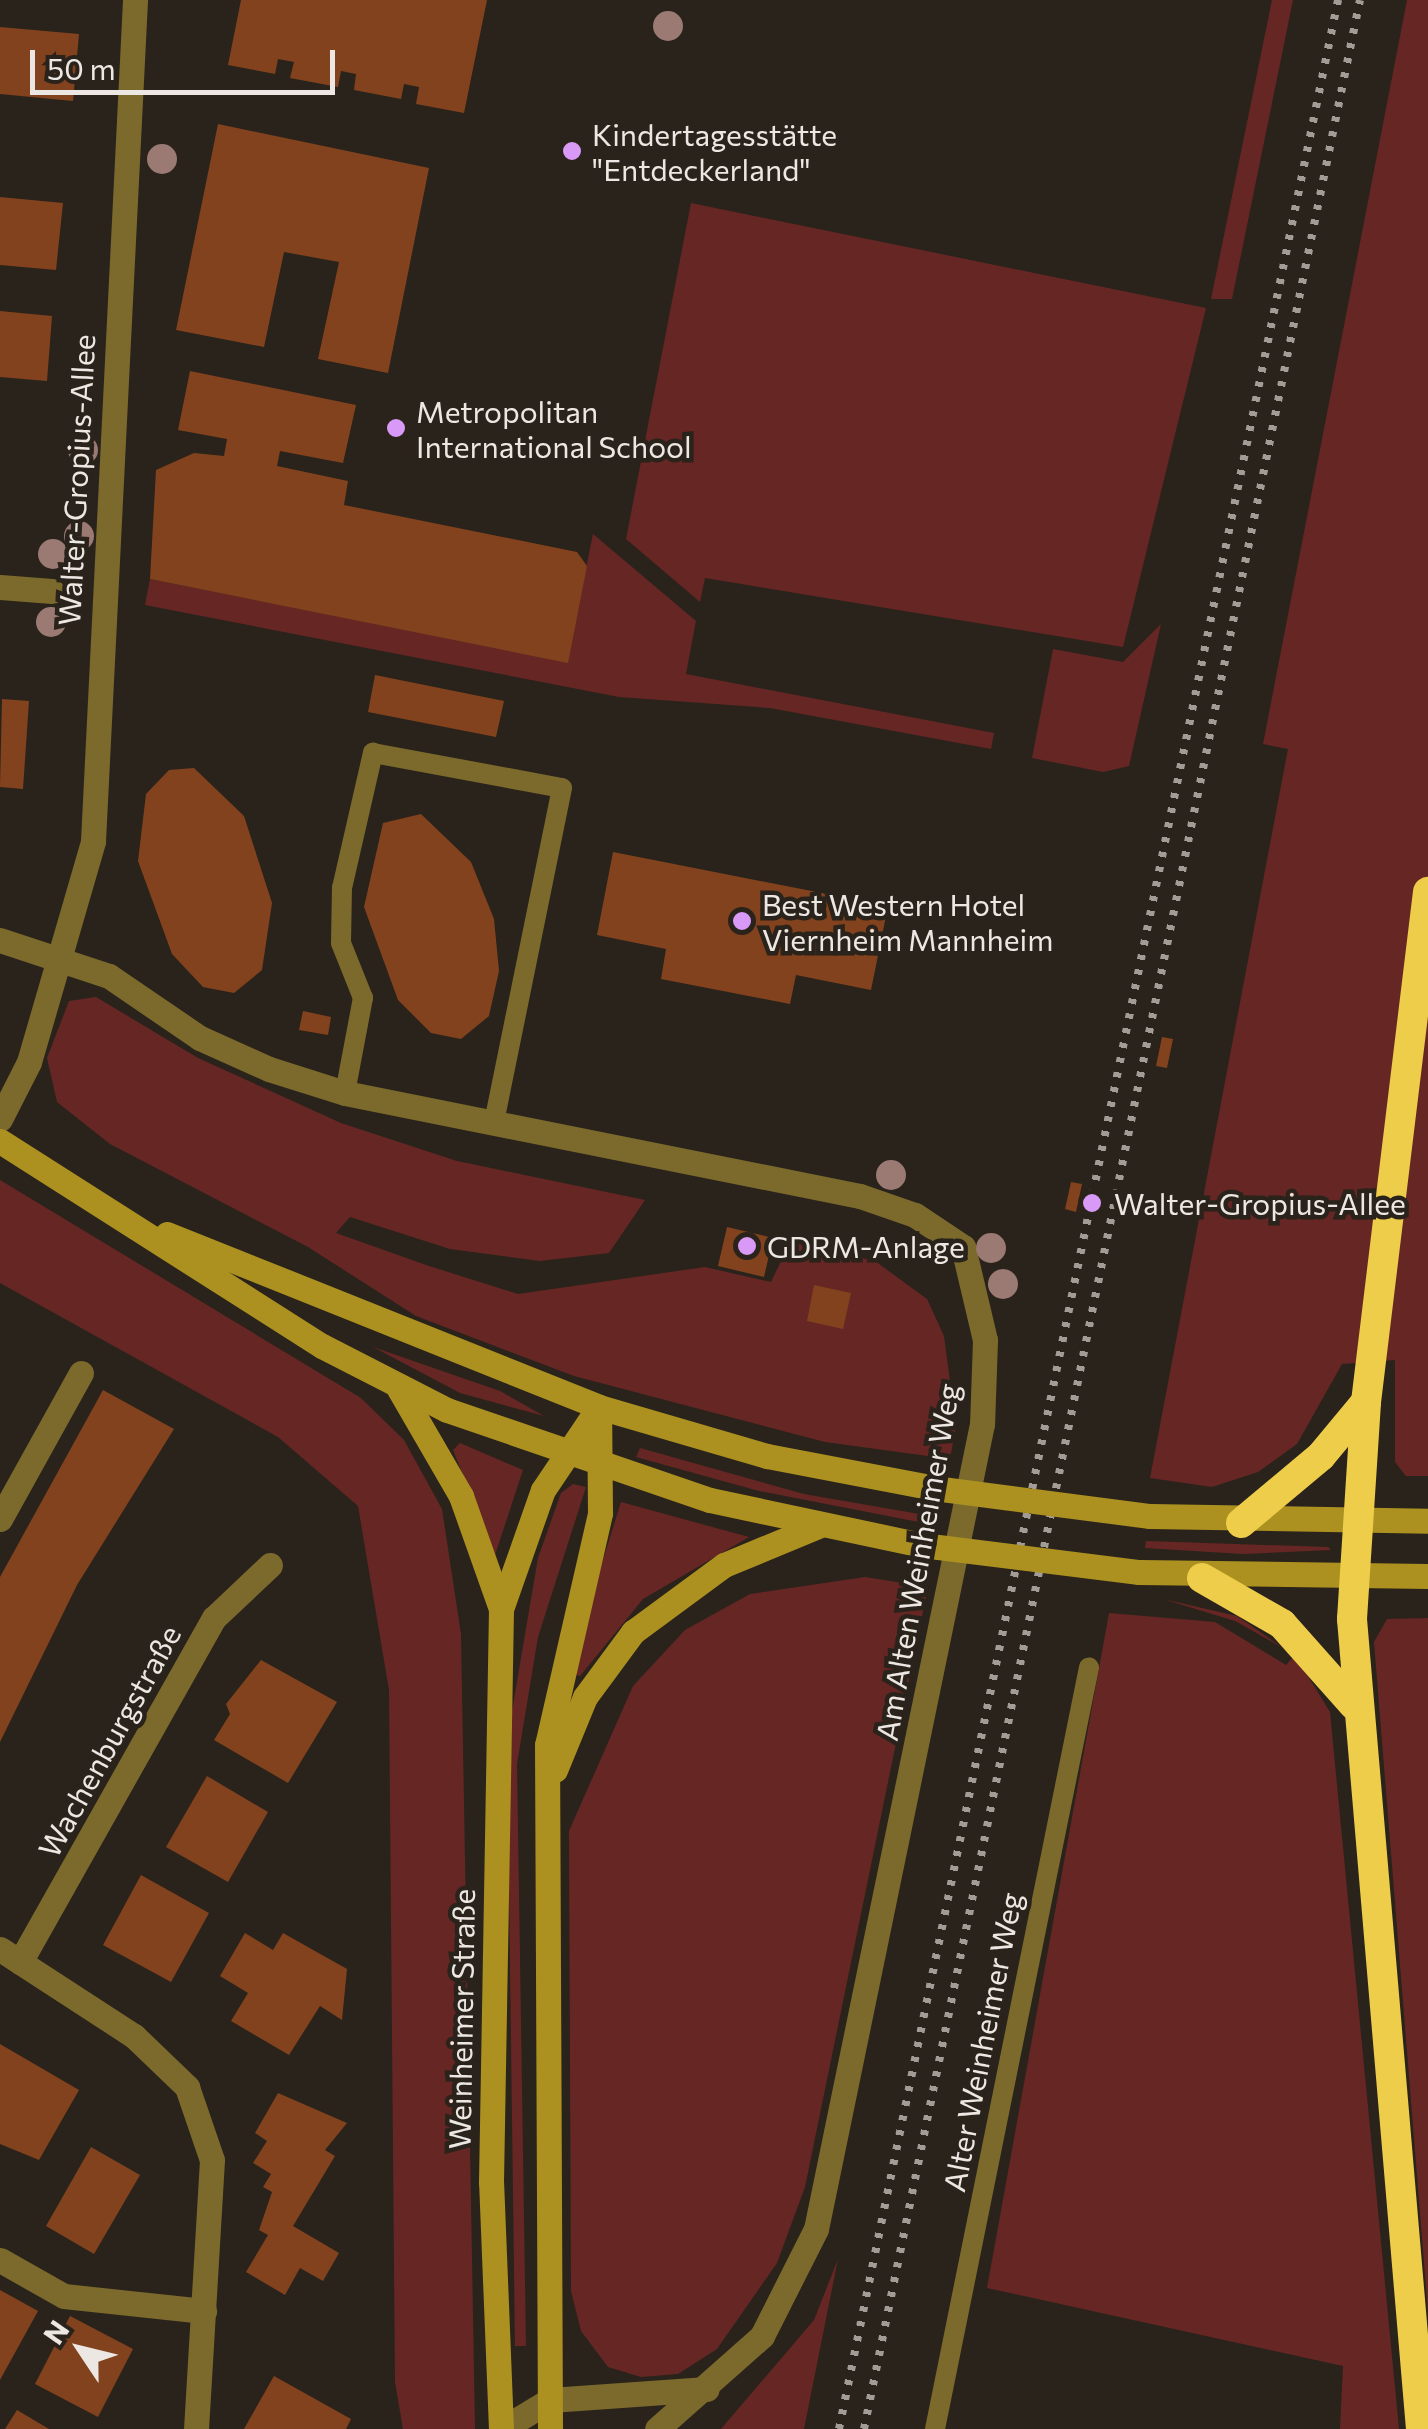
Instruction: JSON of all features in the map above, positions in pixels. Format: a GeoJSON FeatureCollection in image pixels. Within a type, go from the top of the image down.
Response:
{"type":"FeatureCollection","features":[{"type":"Feature","properties":{"kind":"highway"},"geometry":{"type":"LineString","coordinates":[[1421,2429],[1354,1704],[1354,1578],[1366,1402],[1428,892]]}},
{"type":"Feature","properties":{"kind":"highway"},"geometry":{"type":"LineString","coordinates":[[1241,1522],[1322,1456],[1366,1402]]}},
{"type":"Feature","properties":{"kind":"highway"},"geometry":{"type":"LineString","coordinates":[[1202,1578],[1282,1624],[1354,1704]]}},
{"type":"Feature","properties":{"kind":"main road"},"geometry":{"type":"LineString","coordinates":[[0,1141],[399,1389],[605,1468],[818,1526],[922,1545],[1202,1578],[1428,1576]]}},
{"type":"Feature","properties":{"kind":"main road"},"geometry":{"type":"LineString","coordinates":[[99,1204],[600,1407],[766,1456],[934,1488],[1150,1516],[1241,1522],[1428,1522]]}},
{"type":"Feature","properties":{"kind":"main road","name":"Weinheimer Straße"},"geometry":{"type":"LineString","coordinates":[[399,1389],[461,1496],[501,1609],[491,2182],[501,2429]]}},
{"type":"Feature","properties":{"kind":"main road"},"geometry":{"type":"LineString","coordinates":[[550,2429],[546,1794],[552,1707],[605,1468],[600,1407]]}},
{"type":"Feature","properties":{"kind":"main road","name":"Weinheimer Straße"},"geometry":{"type":"LineString","coordinates":[[501,1609],[564,1454],[600,1407]]}},
{"type":"Feature","properties":{"kind":"main road"},"geometry":{"type":"LineString","coordinates":[[546,1794],[585,1698],[634,1632],[724,1565],[818,1526]]}},
{"type":"Feature","properties":{"kind":"street","name":"Walter-Gropius-Allee"},"geometry":{"type":"LineString","coordinates":[[0,1120],[41,1016],[93,840],[134,0]]}},
{"type":"Feature","properties":{"kind":"street"},"geometry":{"type":"LineString","coordinates":[[0,587],[52,591]]}},
{"type":"Feature","properties":{"kind":"street","name":"Am Alten Weinheimer Weg"},"geometry":{"type":"LineString","coordinates":[[0,940],[109,976],[200,1038],[345,1093],[915,1214],[964,1247],[978,1294],[982,1424],[816,2229],[784,2304],[712,2388],[658,2429]]}},
{"type":"Feature","properties":{"kind":"street"},"geometry":{"type":"LineString","coordinates":[[0,1518],[81,1373]]}},
{"type":"Feature","properties":{"kind":"street","name":"Wachenburgstraße"},"geometry":{"type":"LineString","coordinates":[[10,1955],[214,1618],[270,1565]]}},
{"type":"Feature","properties":{"kind":"street"},"geometry":{"type":"LineString","coordinates":[[10,1955],[134,2036],[186,2087],[212,2160],[196,2429]]}},
{"type":"Feature","properties":{"kind":"street"},"geometry":{"type":"LineString","coordinates":[[0,2260],[64,2296],[204,2311]]}},
{"type":"Feature","properties":{"kind":"street"},"geometry":{"type":"LineString","coordinates":[[501,2429],[550,2400],[712,2388]]}},
{"type":"Feature","properties":{"kind":"lane"},"geometry":{"type":"LineString","coordinates":[[345,1093],[363,998],[341,943],[342,888],[373,753],[562,788],[494,1123]]}},
{"type":"Feature","properties":{"kind":"lane","name":"Alter Weinheimer Weg"},"geometry":{"type":"LineString","coordinates":[[934,2429],[1088,1668]]}},
{"type":"Feature","properties":{"kind":"shaded area"},"geometry":{"type":"Polygon","coordinates":[[[1272,0],[1293,0],[1232,299],[1211,299],[1272,0]]]}},
{"type":"Feature","properties":{"kind":"shaded area"},"geometry":{"type":"Polygon","coordinates":[[[1407,0],[1428,0],[1428,1476],[1406,1476],[1395,1462],[1395,1360],[1342,1364],[1297,1444],[1258,1472],[1212,1487],[1150,1478],[1288,749],[1263,744],[1407,0]]]}},
{"type":"Feature","properties":{"kind":"shaded area"},"geometry":{"type":"Polygon","coordinates":[[[691,203],[1206,308],[1123,647],[705,578],[700,602],[626,539],[691,203]]]}},
{"type":"Feature","properties":{"kind":"shaded area"},"geometry":{"type":"Polygon","coordinates":[[[593,534],[696,621],[686,674],[994,733],[991,749],[770,708],[619,697],[145,605],[150,579],[567,662],[593,534]]]}},
{"type":"Feature","properties":{"kind":"shaded area"},"geometry":{"type":"Polygon","coordinates":[[[1161,624],[1129,766],[1103,772],[1032,758],[1053,649],[1123,662],[1161,624]]]}},
{"type":"Feature","properties":{"kind":"shaded area"},"geometry":{"type":"Polygon","coordinates":[[[96,997],[198,1058],[341,1123],[457,1161],[645,1200],[609,1253],[540,1261],[450,1249],[350,1217],[336,1233],[429,1266],[518,1294],[705,1267],[771,1282],[790,1242],[875,1261],[927,1299],[944,1336],[956,1426],[950,1459],[825,1442],[574,1376],[416,1316],[308,1247],[110,1144],[57,1102],[47,1058],[69,1001],[96,997]]]}},
{"type":"Feature","properties":{"kind":"shaded area"},"geometry":{"type":"Polygon","coordinates":[[[0,1180],[361,1398],[404,1440],[442,1509],[461,1634],[475,2429],[403,2429],[395,2382],[389,1690],[358,1506],[278,1437],[0,1283],[0,1180]]]}},
{"type":"Feature","properties":{"kind":"shaded area"},"geometry":{"type":"Polygon","coordinates":[[[373,1347],[500,1391],[544,1416],[460,1393],[373,1347]]]}},
{"type":"Feature","properties":{"kind":"shaded area"},"geometry":{"type":"Polygon","coordinates":[[[460,1443],[523,1470],[495,1555],[453,1450],[460,1443]]]}},
{"type":"Feature","properties":{"kind":"shaded area"},"geometry":{"type":"Polygon","coordinates":[[[640,1448],[804,1494],[925,1515],[924,1523],[759,1491],[636,1457],[640,1448]]]}},
{"type":"Feature","properties":{"kind":"shaded area"},"geometry":{"type":"Polygon","coordinates":[[[573,1484],[586,1487],[538,1637],[517,1764],[526,2346],[515,2346],[507,1740],[538,1558],[561,1493],[573,1484]]]}},
{"type":"Feature","properties":{"kind":"shaded area"},"geometry":{"type":"Polygon","coordinates":[[[621,1502],[749,1537],[643,1599],[580,1676],[568,1672],[621,1502]]]}},
{"type":"Feature","properties":{"kind":"shaded area"},"geometry":{"type":"Polygon","coordinates":[[[1146,1541],[1331,1550],[1243,1554],[1145,1548],[1146,1541]]]}},
{"type":"Feature","properties":{"kind":"shaded area"},"geometry":{"type":"Polygon","coordinates":[[[865,1577],[928,1587],[805,2187],[777,2263],[717,2349],[678,2374],[641,2377],[608,2367],[581,2331],[571,2291],[569,1831],[633,1686],[685,1630],[750,1594],[865,1577]]]}},
{"type":"Feature","properties":{"kind":"shaded area"},"geometry":{"type":"Polygon","coordinates":[[[1163,1599],[1237,1616],[1283,1648],[1235,1621],[1163,1599]]]}},
{"type":"Feature","properties":{"kind":"shaded area"},"geometry":{"type":"Polygon","coordinates":[[[1109,1613],[1215,1622],[1286,1665],[1295,1655],[1330,1712],[1399,2429],[1340,2429],[1343,2366],[987,2288],[1109,1613]]]}},
{"type":"Feature","properties":{"kind":"shaded area"},"geometry":{"type":"Polygon","coordinates":[[[1428,1618],[1428,2312],[1374,1642],[1387,1619],[1428,1618]]]}},
{"type":"Feature","properties":{"kind":"shaded area"},"geometry":{"type":"Polygon","coordinates":[[[838,2259],[804,2429],[721,2429],[814,2320],[838,2259]]]}},
{"type":"Feature","properties":{"kind":"building"},"geometry":{"type":"Polygon","coordinates":[[[241,0],[487,0],[464,113],[416,104],[419,87],[404,84],[401,99],[354,90],[356,74],[341,71],[338,87],[290,78],[294,62],[278,59],[275,74],[228,65],[241,0]]]}},
{"type":"Feature","properties":{"kind":"building"},"geometry":{"type":"Polygon","coordinates":[[[0,27],[79,34],[73,101],[0,94],[0,27]]]}},
{"type":"Feature","properties":{"kind":"building"},"geometry":{"type":"Polygon","coordinates":[[[218,124],[429,168],[388,373],[318,359],[339,262],[284,252],[264,347],[176,330],[218,124]]]}},
{"type":"Feature","properties":{"kind":"building"},"geometry":{"type":"Polygon","coordinates":[[[0,197],[63,203],[56,270],[0,265],[0,197]]]}},
{"type":"Feature","properties":{"kind":"building"},"geometry":{"type":"Polygon","coordinates":[[[0,311],[52,316],[47,381],[0,377],[0,311]]]}},
{"type":"Feature","properties":{"kind":"building"},"geometry":{"type":"Polygon","coordinates":[[[190,371],[356,405],[343,463],[280,451],[277,466],[348,481],[344,505],[577,552],[587,566],[568,663],[150,579],[156,470],[194,453],[224,456],[227,439],[178,430],[190,371]]]}},
{"type":"Feature","properties":{"kind":"building"},"geometry":{"type":"Polygon","coordinates":[[[375,675],[504,701],[496,737],[368,712],[375,675]]]}},
{"type":"Feature","properties":{"kind":"building"},"geometry":{"type":"Polygon","coordinates":[[[2,699],[29,701],[23,789],[0,787],[2,699]]]}},
{"type":"Feature","properties":{"kind":"building"},"geometry":{"type":"Polygon","coordinates":[[[194,768],[244,816],[272,903],[262,970],[234,993],[203,987],[172,954],[138,861],[146,794],[169,770],[194,768]]]}},
{"type":"Feature","properties":{"kind":"building"},"geometry":{"type":"Polygon","coordinates":[[[421,814],[471,862],[494,919],[499,971],[489,1016],[461,1039],[431,1033],[398,1000],[364,907],[383,823],[421,814]]]}},
{"type":"Feature","properties":{"kind":"building","name":"Best Western Hotel Viernheim Mannheim"},"geometry":{"type":"Polygon","coordinates":[[[613,852],[888,906],[871,990],[796,975],[790,1004],[661,979],[666,949],[597,935],[613,852]]]}},
{"type":"Feature","properties":{"kind":"building"},"geometry":{"type":"Polygon","coordinates":[[[303,1011],[331,1017],[328,1035],[299,1030],[303,1011]]]}},
{"type":"Feature","properties":{"kind":"building"},"geometry":{"type":"Polygon","coordinates":[[[1162,1037],[1173,1039],[1167,1068],[1156,1066],[1162,1037]]]}},
{"type":"Feature","properties":{"kind":"building"},"geometry":{"type":"Polygon","coordinates":[[[1071,1182],[1082,1184],[1076,1212],[1065,1209],[1071,1182]]]}},
{"type":"Feature","properties":{"kind":"building","name":"GDRM-Anlage"},"geometry":{"type":"Polygon","coordinates":[[[727,1227],[773,1238],[764,1277],[718,1266],[727,1227]]]}},
{"type":"Feature","properties":{"kind":"building"},"geometry":{"type":"Polygon","coordinates":[[[814,1285],[851,1293],[843,1329],[807,1321],[814,1285]]]}},
{"type":"Feature","properties":{"kind":"building"},"geometry":{"type":"Polygon","coordinates":[[[103,1390],[174,1429],[77,1585],[0,1742],[0,1577],[103,1390]]]}},
{"type":"Feature","properties":{"kind":"building"},"geometry":{"type":"Polygon","coordinates":[[[261,1660],[337,1702],[288,1783],[214,1740],[230,1714],[226,1704],[261,1660]]]}},
{"type":"Feature","properties":{"kind":"building"},"geometry":{"type":"Polygon","coordinates":[[[207,1776],[268,1812],[228,1882],[166,1847],[207,1776]]]}},
{"type":"Feature","properties":{"kind":"building"},"geometry":{"type":"Polygon","coordinates":[[[141,1875],[209,1913],[171,1982],[103,1945],[141,1875]]]}},
{"type":"Feature","properties":{"kind":"building"},"geometry":{"type":"Polygon","coordinates":[[[245,1933],[273,1950],[283,1933],[347,1969],[342,2020],[320,2006],[289,2055],[231,2021],[248,1993],[220,1976],[245,1933]]]}},
{"type":"Feature","properties":{"kind":"building"},"geometry":{"type":"Polygon","coordinates":[[[0,2044],[79,2090],[39,2160],[0,2144],[0,2044]]]}},
{"type":"Feature","properties":{"kind":"building"},"geometry":{"type":"Polygon","coordinates":[[[278,2093],[347,2123],[325,2150],[335,2156],[293,2226],[339,2253],[323,2281],[300,2268],[285,2295],[246,2272],[268,2235],[259,2230],[272,2192],[263,2187],[271,2174],[253,2163],[267,2141],[255,2133],[278,2093]]]}},
{"type":"Feature","properties":{"kind":"building"},"geometry":{"type":"Polygon","coordinates":[[[91,2147],[140,2175],[94,2254],[46,2226],[91,2147]]]}},
{"type":"Feature","properties":{"kind":"building"},"geometry":{"type":"Polygon","coordinates":[[[0,2290],[38,2311],[0,2380],[0,2290]]]}},
{"type":"Feature","properties":{"kind":"building"},"geometry":{"type":"Polygon","coordinates":[[[70,2316],[133,2349],[98,2417],[35,2384],[70,2316]]]}},
{"type":"Feature","properties":{"kind":"building"},"geometry":{"type":"Polygon","coordinates":[[[274,2376],[351,2419],[346,2429],[244,2429],[274,2376]]]}},
{"type":"Feature","properties":{"kind":"building"},"geometry":{"type":"Polygon","coordinates":[[[17,2410],[49,2429],[5,2429],[17,2410]]]}},
{"type":"Feature","properties":{"kind":"railway"},"geometry":{"type":"LineString","coordinates":[[839,2429],[1338,0]]}},
{"type":"Feature","properties":{"kind":"railway"},"geometry":{"type":"LineString","coordinates":[[864,2429],[1360,0]]}},
{"type":"Feature","properties":{"kind":"place","name":"Kindertagesstätte \"Entdeckerland\""},"geometry":{"type":"Point","coordinates":[572,151]}},
{"type":"Feature","properties":{"kind":"place","name":"Metropolitan International School"},"geometry":{"type":"Point","coordinates":[396,428]}},
{"type":"Feature","properties":{"kind":"place","name":"Best Western Hotel Viernheim Mannheim"},"geometry":{"type":"Point","coordinates":[742,921]}},
{"type":"Feature","properties":{"kind":"place","name":"Walter-Gropius-Allee"},"geometry":{"type":"Point","coordinates":[1092,1203]}},
{"type":"Feature","properties":{"kind":"place","name":"GDRM-Anlage"},"geometry":{"type":"Point","coordinates":[747,1246]}}]}
